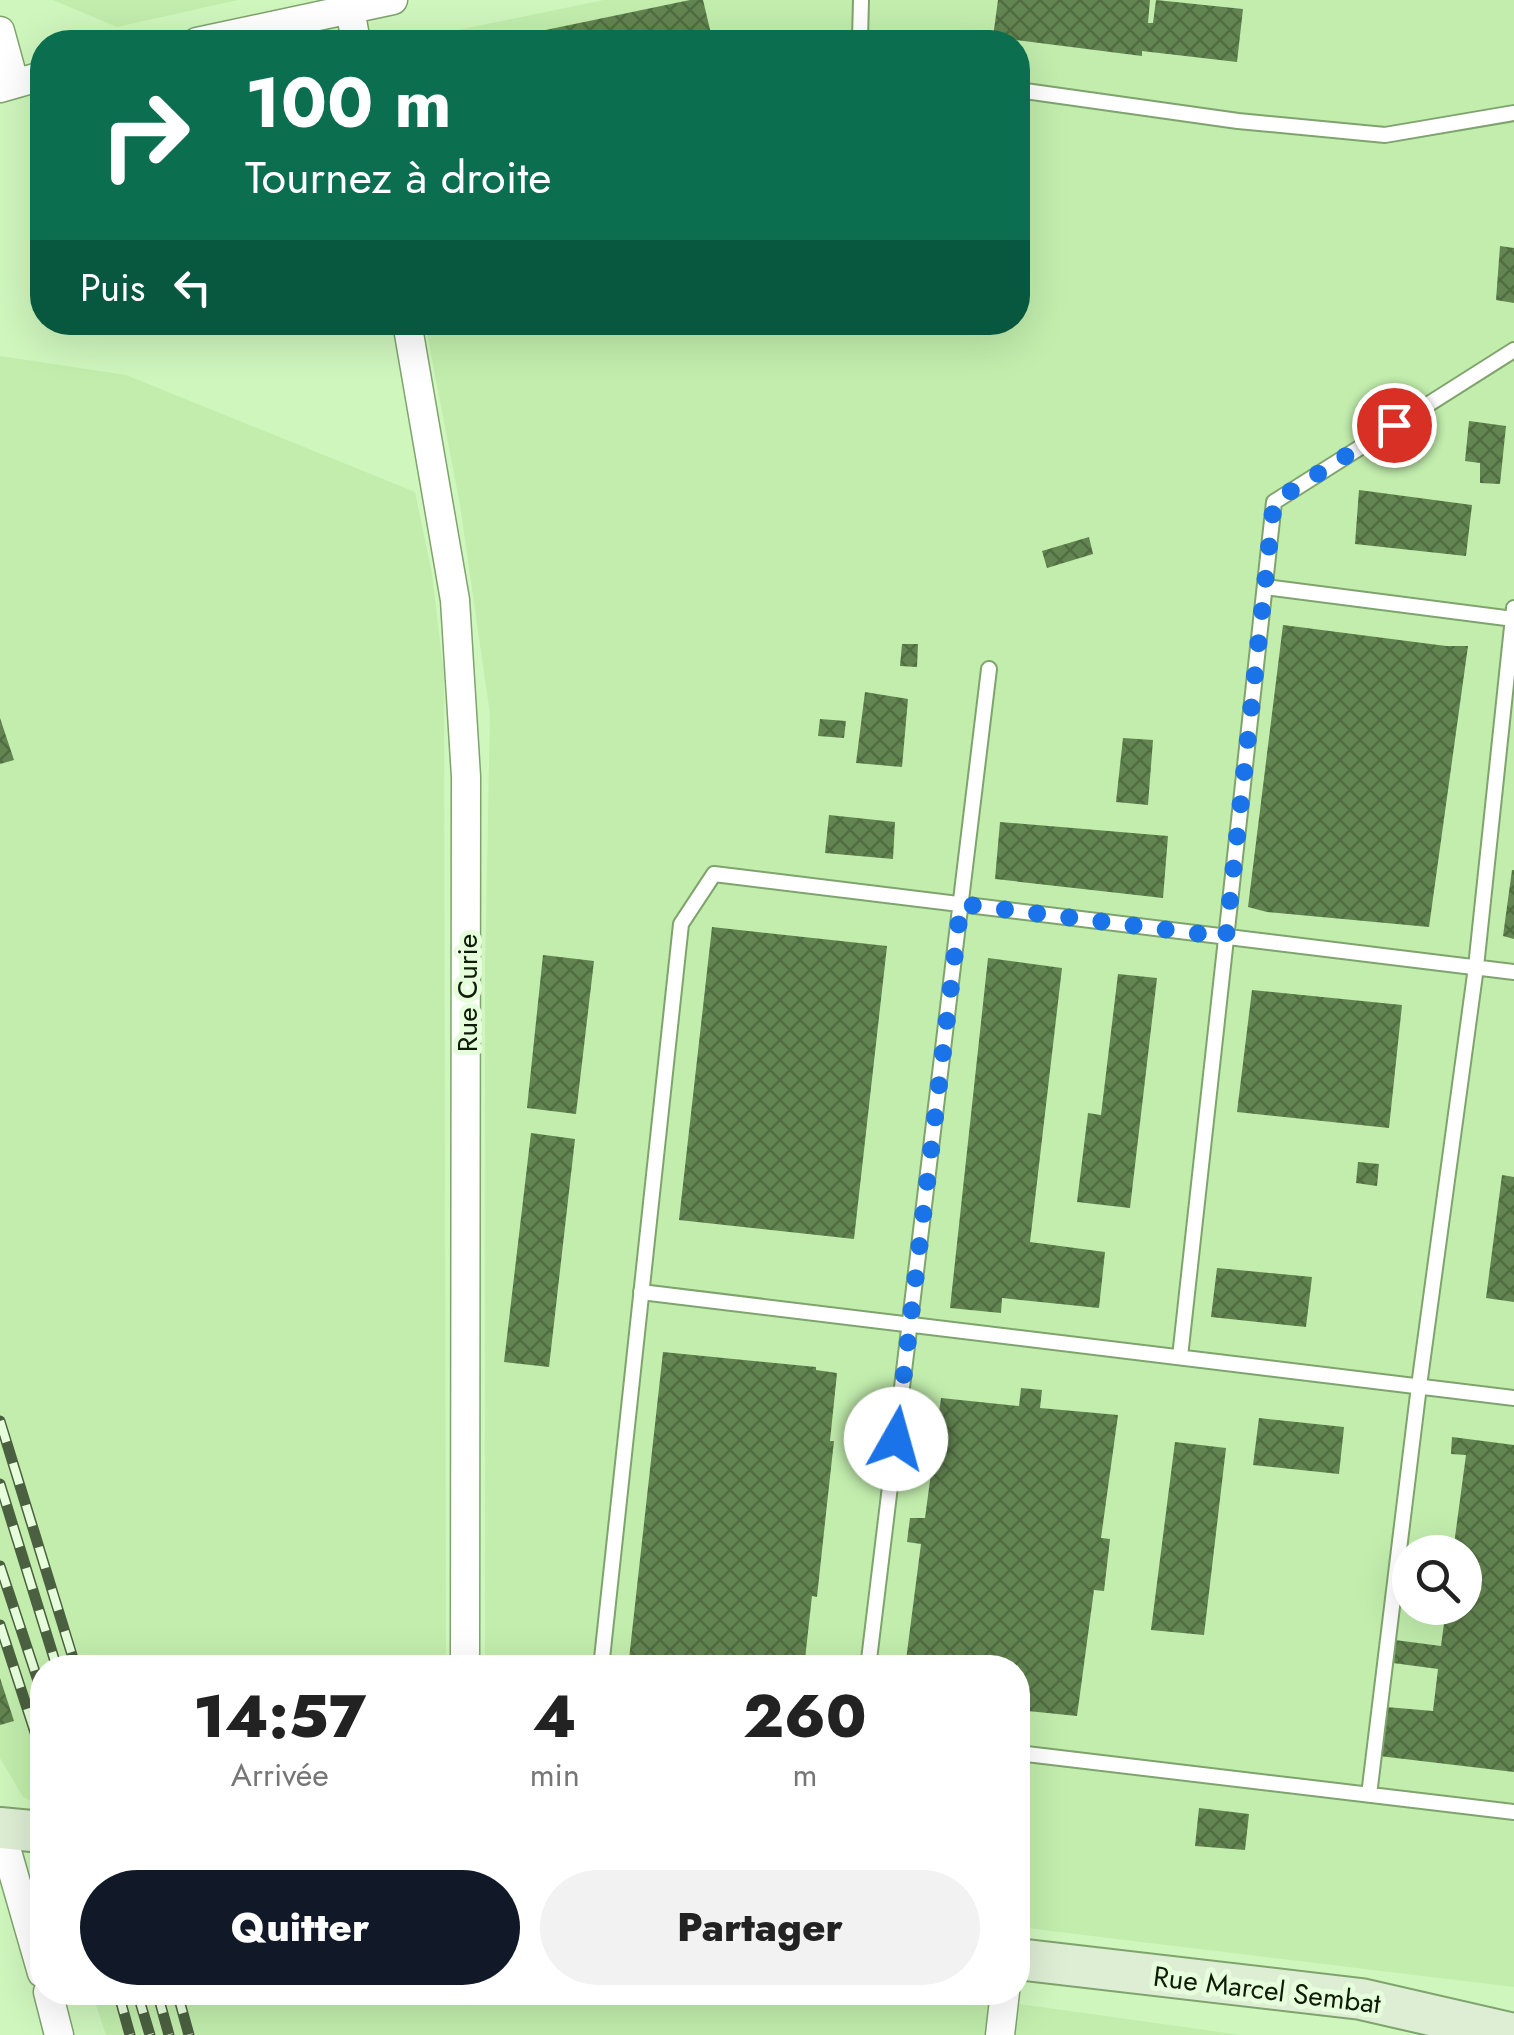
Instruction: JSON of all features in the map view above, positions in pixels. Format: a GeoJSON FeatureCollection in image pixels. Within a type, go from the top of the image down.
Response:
{"type":"FeatureCollection","features":[{"type":"Feature","properties":{"kind":"main road","name":"Rue Marcel Sembat"},"geometry":{"type":"LineString","coordinates":[[1030,1960],[1361,1999],[1514,2034]]}},
{"type":"Feature","properties":{"kind":"street"},"geometry":{"type":"LineString","coordinates":[[254,30],[393,0]]}},
{"type":"Feature","properties":{"kind":"street"},"geometry":{"type":"LineString","coordinates":[[350,10],[354,30]]}},
{"type":"Feature","properties":{"kind":"street"},"geometry":{"type":"LineString","coordinates":[[0,32],[7,85]]}},
{"type":"Feature","properties":{"kind":"street","name":"Rue Curie"},"geometry":{"type":"LineString","coordinates":[[408,335],[455,600],[466,777],[465,1655]]}},
{"type":"Feature","properties":{"kind":"street"},"geometry":{"type":"LineString","coordinates":[[16,1829],[30,1907]]}},
{"type":"Feature","properties":{"kind":"street"},"geometry":{"type":"LineString","coordinates":[[51,2005],[59,2035]]}},
{"type":"Feature","properties":{"kind":"street"},"geometry":{"type":"LineString","coordinates":[[1000,2035],[1003,2005]]}},
{"type":"Feature","properties":{"kind":"lane"},"geometry":{"type":"LineString","coordinates":[[860,30],[861,0]]}},
{"type":"Feature","properties":{"kind":"lane"},"geometry":{"type":"LineString","coordinates":[[1030,92],[1238,121],[1385,135],[1514,114]]}},
{"type":"Feature","properties":{"kind":"lane"},"geometry":{"type":"LineString","coordinates":[[1180,1357],[1274,502],[1514,350]]}},
{"type":"Feature","properties":{"kind":"lane"},"geometry":{"type":"LineString","coordinates":[[1264,587],[1514,615],[1476,967],[1419,1386],[1370,1795]]}},
{"type":"Feature","properties":{"kind":"lane"},"geometry":{"type":"LineString","coordinates":[[870,1655],[989,669]]}},
{"type":"Feature","properties":{"kind":"lane"},"geometry":{"type":"LineString","coordinates":[[602,1655],[680,924],[714,874],[1514,972]]}},
{"type":"Feature","properties":{"kind":"lane"},"geometry":{"type":"LineString","coordinates":[[641,1292],[1514,1398]]}},
{"type":"Feature","properties":{"kind":"lane"},"geometry":{"type":"LineString","coordinates":[[1030,1754],[1514,1812]]}},
{"type":"Feature","properties":{"kind":"shaded area"},"geometry":{"type":"Polygon","coordinates":[[[53,0],[238,0],[117,27],[53,0]]]}},
{"type":"Feature","properties":{"kind":"shaded area"},"geometry":{"type":"Polygon","coordinates":[[[604,0],[1514,0],[1514,1987],[1030,1928],[1030,1655],[485,1655],[485,970],[490,714],[460,505],[427,335],[1030,335],[1030,30],[458,30],[604,0]]]}},
{"type":"Feature","properties":{"kind":"shaded area"},"geometry":{"type":"Polygon","coordinates":[[[0,356],[126,375],[415,492],[432,574],[444,675],[446,1655],[30,1655],[30,1800],[23,1797],[0,1758],[0,356]]]}},
{"type":"Feature","properties":{"kind":"shaded area"},"geometry":{"type":"Polygon","coordinates":[[[96,2005],[1028,2005],[1241,2035],[106,2035],[96,2005]]]}},
{"type":"Feature","properties":{"kind":"building"},"geometry":{"type":"Polygon","coordinates":[[[703,0],[710,30],[546,30],[703,0]]]}},
{"type":"Feature","properties":{"kind":"building"},"geometry":{"type":"Polygon","coordinates":[[[998,0],[1150,0],[1148,23],[1153,23],[1156,0],[1243,9],[1237,62],[1142,51],[1142,56],[1030,42],[1030,30],[994,30],[998,0]]]}},
{"type":"Feature","properties":{"kind":"building"},"geometry":{"type":"Polygon","coordinates":[[[1500,246],[1514,248],[1514,303],[1496,300],[1500,246]]]}},
{"type":"Feature","properties":{"kind":"building"},"geometry":{"type":"Polygon","coordinates":[[[1469,421],[1506,426],[1500,484],[1480,483],[1480,463],[1465,461],[1469,421]]]}},
{"type":"Feature","properties":{"kind":"building"},"geometry":{"type":"Polygon","coordinates":[[[1359,490],[1472,505],[1466,556],[1355,544],[1359,490]]]}},
{"type":"Feature","properties":{"kind":"building"},"geometry":{"type":"Polygon","coordinates":[[[1089,537],[1093,554],[1047,568],[1042,551],[1089,537]]]}},
{"type":"Feature","properties":{"kind":"building"},"geometry":{"type":"Polygon","coordinates":[[[1283,625],[1468,646],[1429,927],[1248,907],[1283,625]]]}},
{"type":"Feature","properties":{"kind":"building"},"geometry":{"type":"Polygon","coordinates":[[[902,644],[918,644],[917,667],[900,666],[902,644]]]}},
{"type":"Feature","properties":{"kind":"building"},"geometry":{"type":"Polygon","coordinates":[[[865,692],[908,699],[902,767],[856,763],[865,692]]]}},
{"type":"Feature","properties":{"kind":"building"},"geometry":{"type":"Polygon","coordinates":[[[0,718],[14,760],[0,764],[0,718]]]}},
{"type":"Feature","properties":{"kind":"building"},"geometry":{"type":"Polygon","coordinates":[[[820,719],[846,721],[844,738],[818,736],[820,719]]]}},
{"type":"Feature","properties":{"kind":"building"},"geometry":{"type":"Polygon","coordinates":[[[1123,738],[1153,740],[1148,805],[1116,802],[1123,738]]]}},
{"type":"Feature","properties":{"kind":"building"},"geometry":{"type":"Polygon","coordinates":[[[829,815],[895,822],[893,859],[825,853],[829,815]]]}},
{"type":"Feature","properties":{"kind":"building"},"geometry":{"type":"Polygon","coordinates":[[[1000,822],[1168,836],[1163,898],[995,879],[1000,822]]]}},
{"type":"Feature","properties":{"kind":"building"},"geometry":{"type":"Polygon","coordinates":[[[1514,870],[1514,939],[1503,936],[1514,870]]]}},
{"type":"Feature","properties":{"kind":"building"},"geometry":{"type":"Polygon","coordinates":[[[712,927],[887,946],[854,1239],[679,1220],[712,927]]]}},
{"type":"Feature","properties":{"kind":"building"},"geometry":{"type":"Polygon","coordinates":[[[543,955],[594,961],[576,1114],[527,1108],[543,955]]]}},
{"type":"Feature","properties":{"kind":"building"},"geometry":{"type":"Polygon","coordinates":[[[988,958],[1062,968],[1030,1242],[1105,1252],[1099,1308],[1002,1298],[1001,1313],[950,1308],[988,958]]]}},
{"type":"Feature","properties":{"kind":"building"},"geometry":{"type":"Polygon","coordinates":[[[1118,974],[1157,978],[1130,1208],[1077,1202],[1088,1113],[1101,1115],[1118,974]]]}},
{"type":"Feature","properties":{"kind":"building"},"geometry":{"type":"Polygon","coordinates":[[[1252,990],[1402,1005],[1389,1128],[1237,1112],[1252,990]]]}},
{"type":"Feature","properties":{"kind":"building"},"geometry":{"type":"Polygon","coordinates":[[[531,1133],[575,1139],[549,1367],[504,1362],[531,1133]]]}},
{"type":"Feature","properties":{"kind":"building"},"geometry":{"type":"Polygon","coordinates":[[[1358,1162],[1379,1164],[1377,1186],[1356,1183],[1358,1162]]]}},
{"type":"Feature","properties":{"kind":"building"},"geometry":{"type":"Polygon","coordinates":[[[1502,1175],[1514,1177],[1514,1302],[1486,1298],[1502,1175]]]}},
{"type":"Feature","properties":{"kind":"building"},"geometry":{"type":"Polygon","coordinates":[[[1217,1268],[1312,1277],[1306,1327],[1211,1317],[1217,1268]]]}},
{"type":"Feature","properties":{"kind":"building"},"geometry":{"type":"Polygon","coordinates":[[[663,1352],[816,1367],[837,1373],[830,1441],[834,1441],[817,1597],[812,1596],[805,1655],[629,1655],[663,1352]]]}},
{"type":"Feature","properties":{"kind":"building"},"geometry":{"type":"Polygon","coordinates":[[[1021,1388],[1042,1390],[1040,1408],[1118,1415],[1101,1538],[1110,1539],[1104,1591],[1094,1590],[1077,1716],[1030,1711],[1030,1655],[907,1655],[921,1544],[907,1542],[910,1518],[925,1518],[941,1398],[1019,1406],[1021,1388]]]}},
{"type":"Feature","properties":{"kind":"building"},"geometry":{"type":"Polygon","coordinates":[[[1259,1418],[1344,1427],[1339,1474],[1253,1465],[1259,1418]]]}},
{"type":"Feature","properties":{"kind":"building"},"geometry":{"type":"Polygon","coordinates":[[[1452,1437],[1514,1445],[1514,1772],[1379,1756],[1386,1707],[1433,1711],[1438,1669],[1393,1663],[1395,1640],[1441,1646],[1444,1625],[1482,1625],[1482,1535],[1455,1535],[1466,1455],[1451,1454],[1452,1437]]]}},
{"type":"Feature","properties":{"kind":"building"},"geometry":{"type":"Polygon","coordinates":[[[1175,1442],[1226,1448],[1204,1635],[1151,1630],[1175,1442]]]}},
{"type":"Feature","properties":{"kind":"building"},"geometry":{"type":"Polygon","coordinates":[[[0,1678],[14,1721],[0,1725],[0,1678]]]}},
{"type":"Feature","properties":{"kind":"building"},"geometry":{"type":"Polygon","coordinates":[[[1199,1808],[1249,1814],[1245,1850],[1195,1846],[1199,1808]]]}},
{"type":"Feature","properties":{"kind":"railway"},"geometry":{"type":"LineString","coordinates":[[0,1421],[72,1655]]}},
{"type":"Feature","properties":{"kind":"railway"},"geometry":{"type":"LineString","coordinates":[[0,1484],[53,1655]]}},
{"type":"Feature","properties":{"kind":"railway"},"geometry":{"type":"LineString","coordinates":[[0,1566],[30,1657]]}},
{"type":"Feature","properties":{"kind":"railway"},"geometry":{"type":"LineString","coordinates":[[0,1625],[30,1717]]}},
{"type":"Feature","properties":{"kind":"railway"},"geometry":{"type":"LineString","coordinates":[[122,2005],[130,2035]]}},
{"type":"Feature","properties":{"kind":"railway"},"geometry":{"type":"LineString","coordinates":[[141,2005],[150,2035]]}},
{"type":"Feature","properties":{"kind":"railway"},"geometry":{"type":"LineString","coordinates":[[161,2005],[169,2035]]}},
{"type":"Feature","properties":{"kind":"railway"},"geometry":{"type":"LineString","coordinates":[[181,2005],[189,2035]]}},
{"type":"Feature","properties":{"kind":"route"},"geometry":{"type":"LineString","coordinates":[[896,1439],[961,904],[1226,937],[1274,502],[1394,425]]}}]}
